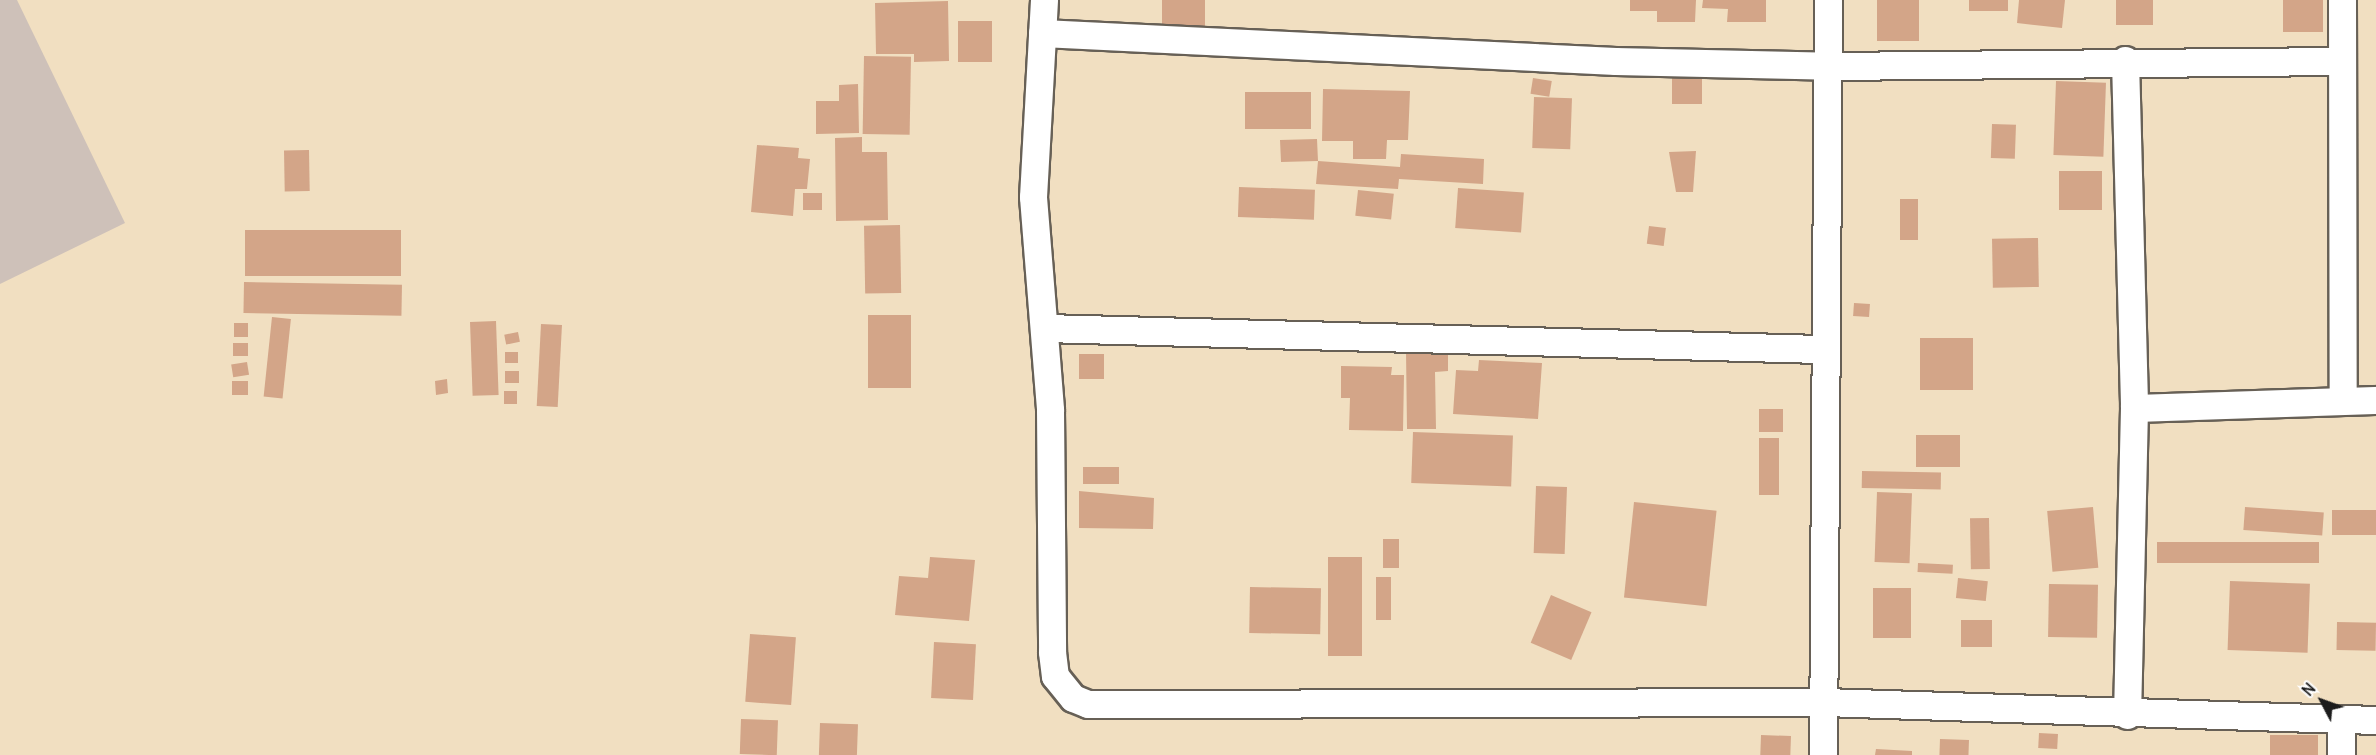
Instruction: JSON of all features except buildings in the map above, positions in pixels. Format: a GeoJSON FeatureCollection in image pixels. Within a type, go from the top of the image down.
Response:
{"type":"FeatureCollection","features":[{"type":"Feature","properties":{"kind":"street"},"geometry":{"type":"LineString","coordinates":[[1044,0],[1033,196],[1044,328],[1052,652],[1055,676],[1073,698],[1123,704],[1824,702],[2127,715],[2376,720]]}},
{"type":"Feature","properties":{"kind":"street"},"geometry":{"type":"LineString","coordinates":[[1823,755],[1822,349],[1829,66],[1827,0]]}},
{"type":"Feature","properties":{"kind":"street"},"geometry":{"type":"LineString","coordinates":[[2342,0],[2343,399]]}},
{"type":"Feature","properties":{"kind":"street"},"geometry":{"type":"LineString","coordinates":[[1042,33],[1545,58],[1829,66],[2125,60],[2341,61]]}},
{"type":"Feature","properties":{"kind":"street"},"geometry":{"type":"LineString","coordinates":[[2125,60],[2134,408],[2127,715]]}},
{"type":"Feature","properties":{"kind":"street"},"geometry":{"type":"LineString","coordinates":[[1044,328],[1822,349]]}},
{"type":"Feature","properties":{"kind":"street"},"geometry":{"type":"LineString","coordinates":[[2134,408],[2343,399],[2376,400]]}},
{"type":"Feature","properties":{"kind":"street"},"geometry":{"type":"LineString","coordinates":[[2341,720],[2341,755]]}},
{"type":"Feature","properties":{"kind":"shaded area"},"geometry":{"type":"Polygon","coordinates":[[[0,0],[17,0],[125,223],[0,284],[0,0]]]}}]}
